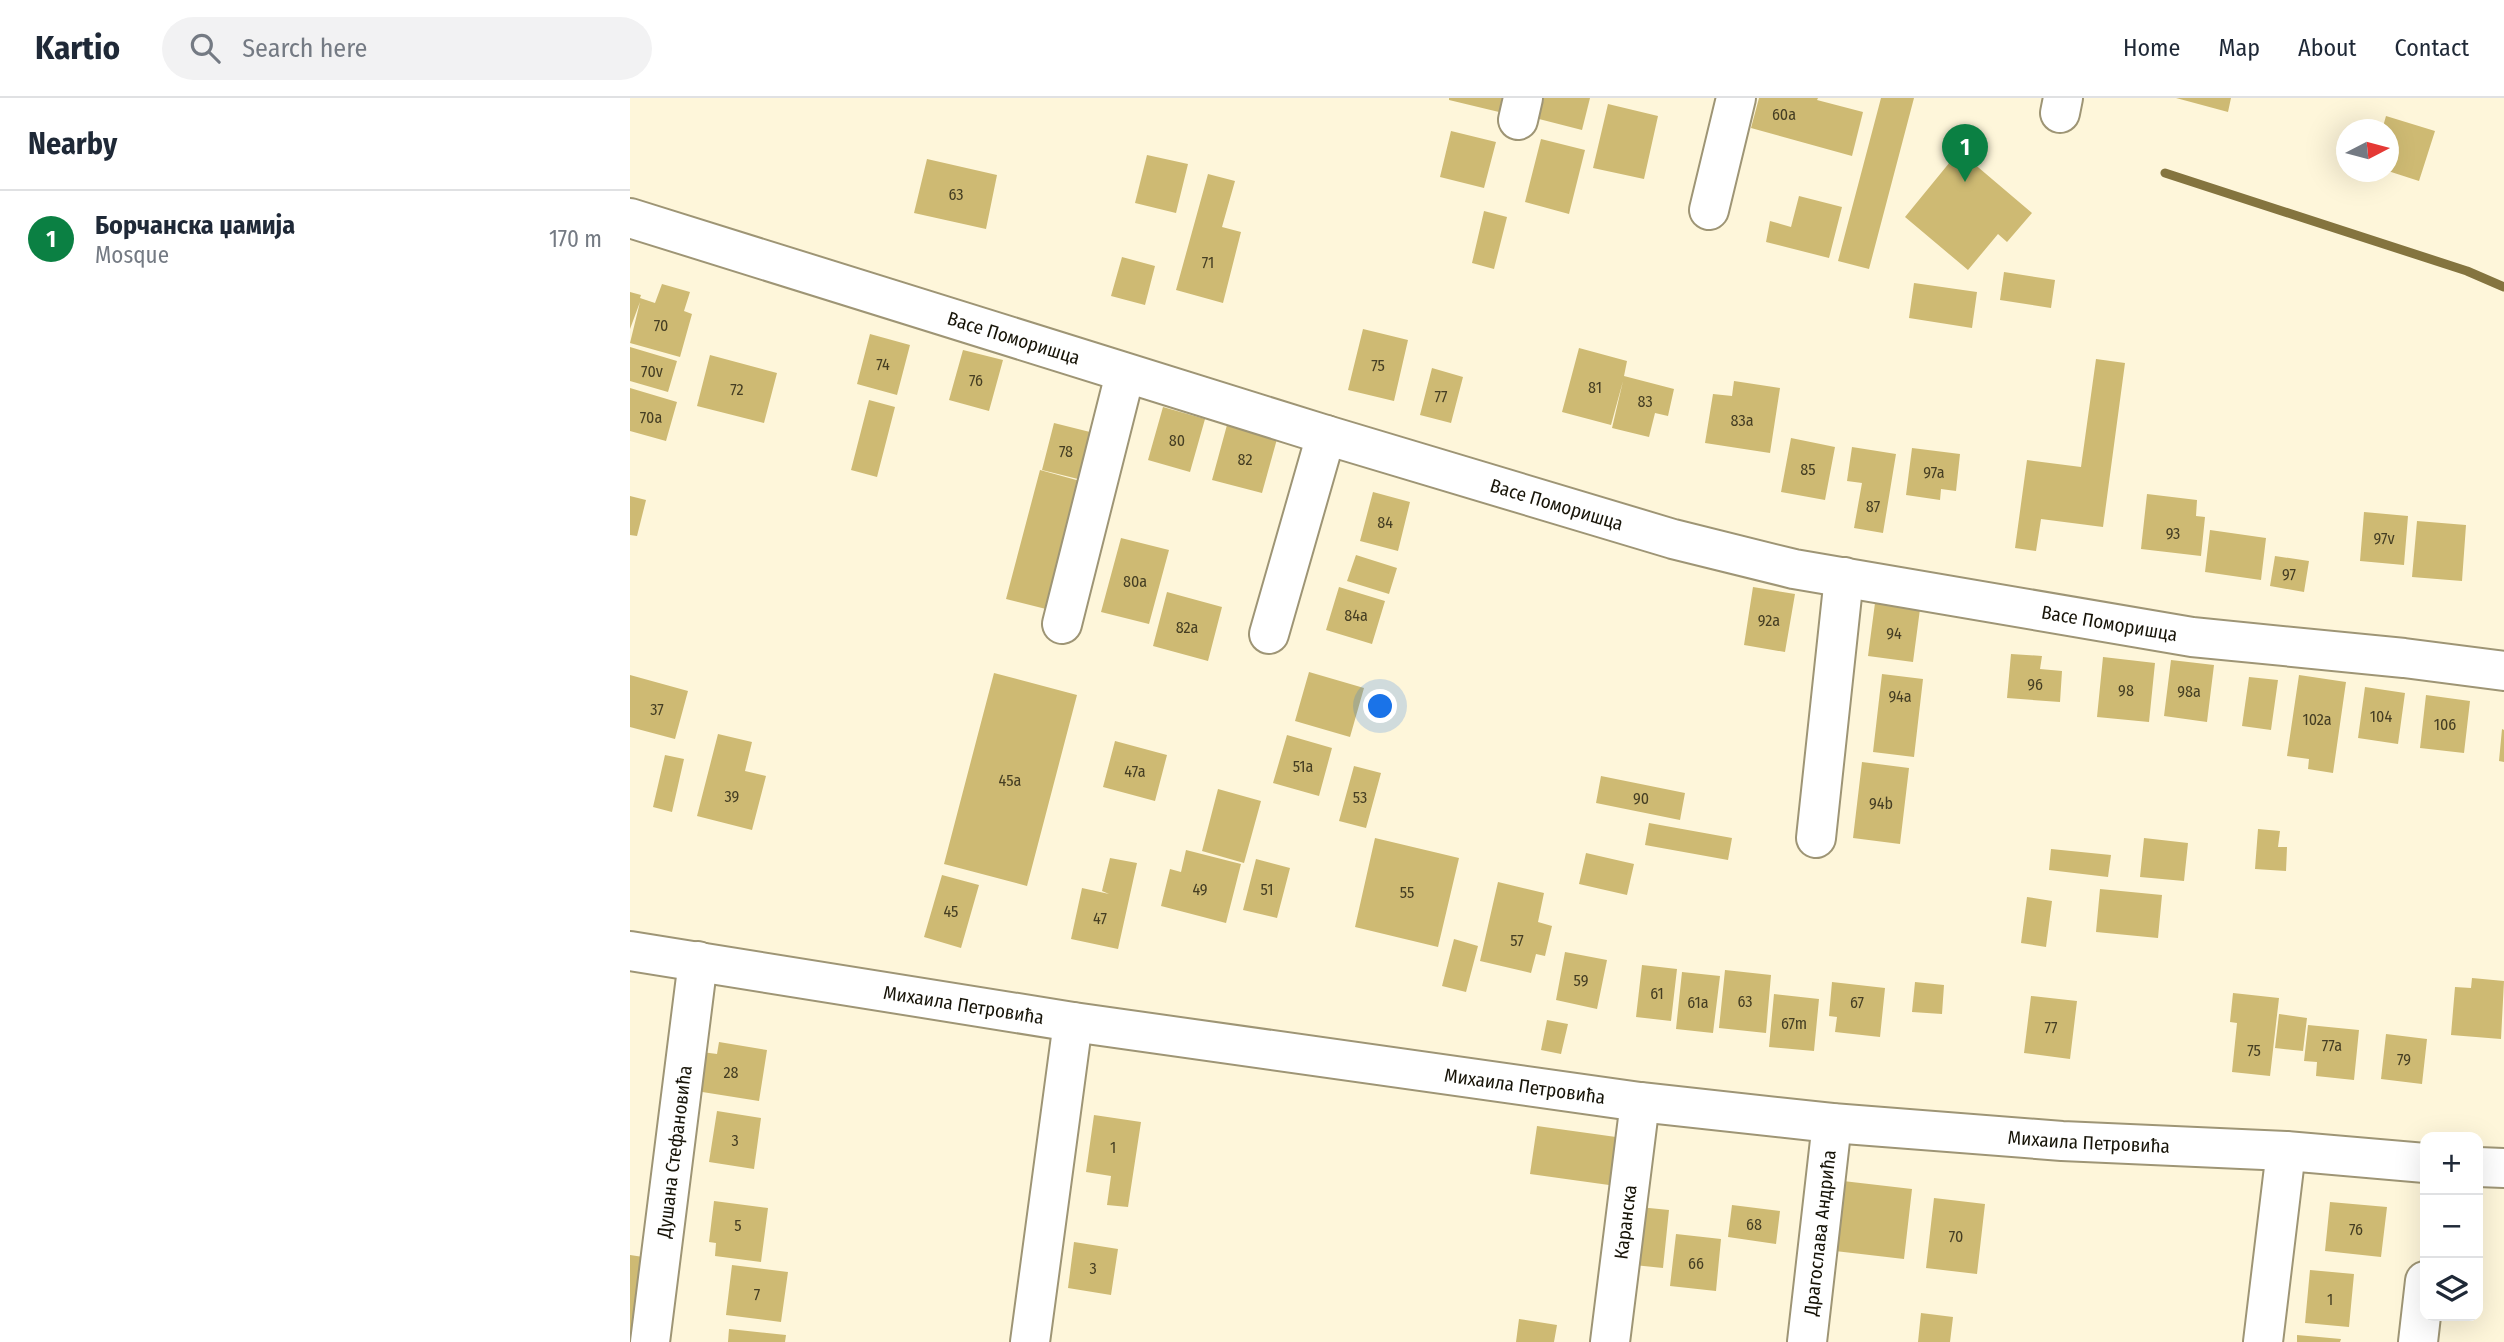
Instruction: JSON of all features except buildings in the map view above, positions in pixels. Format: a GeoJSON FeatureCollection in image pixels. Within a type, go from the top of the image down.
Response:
{"type":"FeatureCollection","features":[{"type":"Feature","properties":{"kind":"street"},"geometry":{"type":"LineString","coordinates":[[1709,210],[1736,98]]}},
{"type":"Feature","properties":{"kind":"street","name":"Васе Поморишца"},"geometry":{"type":"LineString","coordinates":[[631,224],[1673,539],[1794,569],[2192,637],[2504,671]]}},
{"type":"Feature","properties":{"kind":"street"},"geometry":{"type":"LineString","coordinates":[[1062,624],[1125,373]]}},
{"type":"Feature","properties":{"kind":"street"},"geometry":{"type":"LineString","coordinates":[[1269,634],[1326,435]]}},
{"type":"Feature","properties":{"kind":"street"},"geometry":{"type":"LineString","coordinates":[[1815,838],[1844,576]]}},
{"type":"Feature","properties":{"kind":"street","name":"Михаила Петровића"},"geometry":{"type":"LineString","coordinates":[[630,951],[1073,1022],[1640,1102],[1832,1123],[2062,1141],[2286,1151],[2420,1163]]}},
{"type":"Feature","properties":{"kind":"street","name":"Душана Стефановића"},"geometry":{"type":"LineString","coordinates":[[650,1342],[698,961]]}},
{"type":"Feature","properties":{"kind":"street"},"geometry":{"type":"LineString","coordinates":[[1030,1342],[1073,1022]]}},
{"type":"Feature","properties":{"kind":"street","name":"Каранска"},"geometry":{"type":"LineString","coordinates":[[1610,1342],[1640,1102]]}},
{"type":"Feature","properties":{"kind":"street","name":"Драгослава Андрића"},"geometry":{"type":"LineString","coordinates":[[1807,1342],[1832,1123]]}},
{"type":"Feature","properties":{"kind":"street"},"geometry":{"type":"LineString","coordinates":[[2263,1342],[2286,1151]]}},
{"type":"Feature","properties":{"kind":"street"},"geometry":{"type":"LineString","coordinates":[[2483,1167],[2504,1168]]}},
{"type":"Feature","properties":{"kind":"street"},"geometry":{"type":"LineString","coordinates":[[2418,1342],[2420,1321]]}},
{"type":"Feature","properties":{"kind":"waterway"},"geometry":{"type":"LineString","coordinates":[[2165,173],[2467,271],[2504,287]]}},
{"type":"Feature","properties":{"kind":"place","name":"Борчанска џамија"},"geometry":{"type":"Point","coordinates":[1965,182]}}]}
